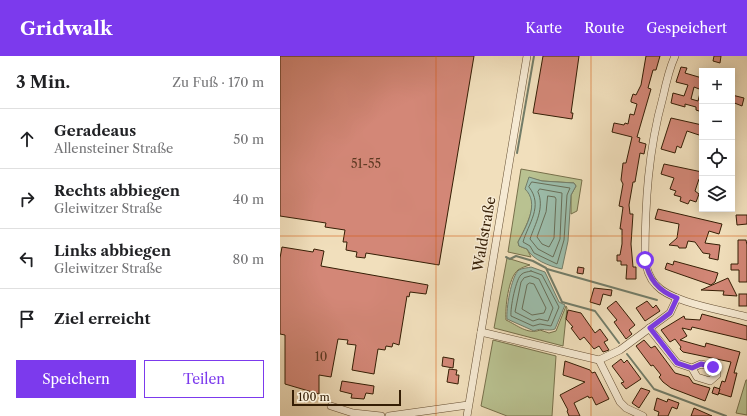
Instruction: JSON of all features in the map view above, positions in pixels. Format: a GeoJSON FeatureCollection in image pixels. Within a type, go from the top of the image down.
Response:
{"type":"FeatureCollection","features":[{"type":"Feature","properties":{"kind":"street","name":"Waldstraße"},"geometry":{"type":"LineString","coordinates":[[467,416],[528,56]]}},
{"type":"Feature","properties":{"kind":"street"},"geometry":{"type":"LineString","coordinates":[[675,56],[657,118],[651,154],[646,192],[645,260],[650,276],[656,285],[668,294],[677,298],[747,316]]}},
{"type":"Feature","properties":{"kind":"street"},"geometry":{"type":"LineString","coordinates":[[481,332],[599,360],[620,350],[670,313],[677,298]]}},
{"type":"Feature","properties":{"kind":"street"},"geometry":{"type":"LineString","coordinates":[[650,328],[677,363],[692,368]]}},
{"type":"Feature","properties":{"kind":"street"},"geometry":{"type":"LineString","coordinates":[[599,360],[620,402],[626,408],[643,416]]}},
{"type":"Feature","properties":{"kind":"street"},"geometry":{"type":"LineString","coordinates":[[389,416],[468,405]]}},
{"type":"Feature","properties":{"kind":"street"},"geometry":{"type":"LineString","coordinates":[[331,406],[353,412],[381,416]]}},
{"type":"Feature","properties":{"kind":"green space"},"geometry":{"type":"Polygon","coordinates":[[[521,169],[582,180],[577,211],[571,214],[571,195],[576,186],[574,183],[542,181],[530,178],[532,210],[518,242],[519,246],[527,249],[531,257],[508,252],[521,169]]]}},
{"type":"Feature","properties":{"kind":"green space"},"geometry":{"type":"Polygon","coordinates":[[[507,258],[530,265],[518,270],[512,280],[507,301],[506,320],[527,330],[540,330],[549,333],[556,331],[566,306],[563,346],[494,328],[507,258]]]}},
{"type":"Feature","properties":{"kind":"green space"},"geometry":{"type":"Polygon","coordinates":[[[493,340],[556,356],[552,416],[507,416],[481,406],[493,340]]]}},
{"type":"Feature","properties":{"kind":"green space"},"geometry":{"type":"Polygon","coordinates":[[[747,380],[747,415],[736,413],[747,380]]]}},
{"type":"Feature","properties":{"kind":"water"},"geometry":{"type":"Polygon","coordinates":[[[529,177],[542,181],[574,183],[576,186],[571,195],[568,241],[562,269],[542,262],[533,256],[527,249],[519,246],[518,242],[530,215],[531,201],[525,189],[529,177]]]}},
{"type":"Feature","properties":{"kind":"water"},"geometry":{"type":"Polygon","coordinates":[[[531,267],[545,272],[559,302],[565,305],[555,329],[540,329],[534,331],[507,319],[508,301],[511,286],[516,273],[519,270],[531,267]]]}},
{"type":"Feature","properties":{"kind":"building"},"geometry":{"type":"Polygon","coordinates":[[[280,56],[474,56],[439,265],[366,253],[365,258],[356,257],[357,252],[346,250],[347,242],[343,242],[345,230],[325,227],[326,223],[280,216],[280,56]]]}},
{"type":"Feature","properties":{"kind":"building"},"geometry":{"type":"Polygon","coordinates":[[[543,56],[579,56],[571,113],[573,113],[572,119],[533,113],[543,56]]]}},
{"type":"Feature","properties":{"kind":"building"},"geometry":{"type":"Polygon","coordinates":[[[646,56],[660,56],[656,70],[653,70],[648,88],[651,89],[637,137],[640,138],[639,142],[646,144],[644,154],[640,153],[629,205],[630,214],[633,214],[631,244],[633,267],[636,267],[636,279],[626,279],[627,265],[621,265],[621,261],[617,261],[617,255],[620,255],[622,244],[622,229],[620,229],[623,207],[619,206],[623,184],[621,180],[623,163],[626,163],[632,137],[612,132],[614,123],[624,125],[625,123],[628,124],[630,114],[634,115],[637,104],[631,102],[631,100],[633,94],[636,95],[641,85],[646,56]]]}},
{"type":"Feature","properties":{"kind":"building"},"geometry":{"type":"Polygon","coordinates":[[[714,56],[721,56],[720,63],[713,61],[714,56]]]}},
{"type":"Feature","properties":{"kind":"building"},"geometry":{"type":"Polygon","coordinates":[[[681,67],[687,68],[685,73],[699,77],[699,89],[694,87],[691,99],[698,101],[699,97],[699,111],[696,110],[696,107],[685,104],[685,107],[671,103],[673,93],[684,96],[688,85],[676,82],[681,67]]]}},
{"type":"Feature","properties":{"kind":"building"},"geometry":{"type":"Polygon","coordinates":[[[735,96],[744,98],[742,106],[735,103],[735,96]]]}},
{"type":"Feature","properties":{"kind":"building"},"geometry":{"type":"Polygon","coordinates":[[[671,118],[699,124],[699,135],[687,131],[681,148],[677,146],[675,153],[661,149],[671,118]]]}},
{"type":"Feature","properties":{"kind":"building"},"geometry":{"type":"Polygon","coordinates":[[[664,164],[699,171],[699,179],[695,191],[699,194],[696,202],[690,200],[688,204],[680,201],[681,197],[674,195],[676,191],[670,189],[674,178],[661,174],[664,164]]]}},
{"type":"Feature","properties":{"kind":"building"},"geometry":{"type":"Polygon","coordinates":[[[658,209],[722,224],[719,234],[709,231],[705,243],[720,245],[718,260],[709,258],[710,254],[703,253],[695,242],[688,241],[686,248],[679,248],[678,246],[669,245],[677,238],[679,224],[655,219],[658,209]]]}},
{"type":"Feature","properties":{"kind":"building"},"geometry":{"type":"Polygon","coordinates":[[[736,215],[747,215],[747,224],[737,225],[736,215]]]}},
{"type":"Feature","properties":{"kind":"building"},"geometry":{"type":"Polygon","coordinates":[[[738,240],[746,240],[747,282],[739,282],[739,270],[731,270],[731,264],[738,264],[738,240]]]}},
{"type":"Feature","properties":{"kind":"building"},"geometry":{"type":"Polygon","coordinates":[[[282,247],[313,252],[314,249],[324,251],[321,266],[428,285],[426,294],[410,292],[409,297],[407,296],[399,345],[393,343],[392,347],[386,346],[385,350],[378,349],[374,374],[352,370],[356,345],[347,344],[348,340],[338,339],[331,377],[319,375],[319,394],[285,384],[285,335],[280,334],[280,258],[282,247]]]}},
{"type":"Feature","properties":{"kind":"building"},"geometry":{"type":"Polygon","coordinates":[[[674,261],[718,273],[715,282],[711,285],[665,269],[667,263],[673,265],[674,261]]]}},
{"type":"Feature","properties":{"kind":"building"},"geometry":{"type":"Polygon","coordinates":[[[578,267],[584,268],[583,274],[577,273],[578,267]]]}},
{"type":"Feature","properties":{"kind":"building"},"geometry":{"type":"Polygon","coordinates":[[[728,278],[737,296],[723,295],[724,291],[701,290],[728,278]]]}},
{"type":"Feature","properties":{"kind":"building"},"geometry":{"type":"Polygon","coordinates":[[[594,288],[612,290],[611,296],[603,294],[600,305],[590,302],[594,288]]]}},
{"type":"Feature","properties":{"kind":"building"},"geometry":{"type":"Polygon","coordinates":[[[739,294],[747,294],[747,306],[739,306],[739,294]]]}},
{"type":"Feature","properties":{"kind":"building"},"geometry":{"type":"Polygon","coordinates":[[[616,301],[635,325],[629,330],[632,334],[626,339],[614,322],[617,320],[607,308],[616,301]]]}},
{"type":"Feature","properties":{"kind":"building"},"geometry":{"type":"Polygon","coordinates":[[[647,301],[653,308],[656,305],[660,311],[645,321],[636,308],[647,301]]]}},
{"type":"Feature","properties":{"kind":"building"},"geometry":{"type":"Polygon","coordinates":[[[568,310],[581,313],[595,333],[600,329],[608,340],[604,342],[609,350],[603,352],[599,346],[594,349],[584,337],[580,340],[571,328],[573,327],[566,319],[568,310]]]}},
{"type":"Feature","properties":{"kind":"building"},"geometry":{"type":"Polygon","coordinates":[[[702,314],[747,326],[747,340],[692,327],[691,330],[682,328],[687,336],[680,340],[705,347],[706,343],[740,352],[734,373],[737,373],[731,397],[718,393],[722,381],[725,382],[731,362],[683,352],[675,339],[670,342],[661,330],[684,316],[685,319],[700,320],[702,314]]]}},
{"type":"Feature","properties":{"kind":"building"},"geometry":{"type":"Polygon","coordinates":[[[644,340],[651,348],[655,346],[675,373],[689,377],[693,383],[710,388],[705,401],[671,388],[663,382],[659,377],[661,375],[653,365],[651,366],[636,346],[644,340]]]}},
{"type":"Feature","properties":{"kind":"building"},"geometry":{"type":"Polygon","coordinates":[[[443,357],[454,359],[453,368],[442,366],[443,357]]]}},
{"type":"Feature","properties":{"kind":"building"},"geometry":{"type":"Polygon","coordinates":[[[621,359],[624,363],[627,360],[641,379],[626,389],[621,383],[624,382],[612,366],[621,359]]]}},
{"type":"Feature","properties":{"kind":"building"},"geometry":{"type":"Polygon","coordinates":[[[565,361],[590,370],[592,373],[595,372],[609,399],[596,405],[592,397],[589,398],[588,396],[574,403],[580,416],[569,416],[568,410],[560,395],[585,382],[563,375],[565,361]]]}},
{"type":"Feature","properties":{"kind":"building"},"geometry":{"type":"Polygon","coordinates":[[[449,369],[457,370],[456,375],[459,375],[458,384],[447,382],[449,369]]]}},
{"type":"Feature","properties":{"kind":"building"},"geometry":{"type":"Polygon","coordinates":[[[342,381],[374,386],[373,394],[366,393],[364,399],[351,398],[352,394],[340,391],[342,381]]]}},
{"type":"Feature","properties":{"kind":"building"},"geometry":{"type":"Polygon","coordinates":[[[714,387],[720,389],[718,395],[712,393],[714,387]]]}},
{"type":"Feature","properties":{"kind":"building"},"geometry":{"type":"Polygon","coordinates":[[[641,388],[650,391],[639,408],[632,403],[641,388]]]}},
{"type":"Feature","properties":{"kind":"building"},"geometry":{"type":"Polygon","coordinates":[[[657,398],[667,402],[668,399],[679,403],[677,409],[672,407],[668,416],[658,416],[659,412],[654,410],[657,398]]]}},
{"type":"Feature","properties":{"kind":"building"},"geometry":{"type":"Polygon","coordinates":[[[694,408],[712,416],[691,416],[694,408]]]}},
{"type":"Feature","properties":{"kind":"waterway"},"geometry":{"type":"LineString","coordinates":[[517,153],[534,56]]}},
{"type":"Feature","properties":{"kind":"waterway"},"geometry":{"type":"LineString","coordinates":[[506,257],[510,259],[516,256],[533,261],[546,268],[562,302],[595,311],[619,343]]}},
{"type":"Feature","properties":{"kind":"waterway"},"geometry":{"type":"LineString","coordinates":[[547,269],[657,300]]}},
{"type":"Feature","properties":{"kind":"waterway"},"geometry":{"type":"LineString","coordinates":[[627,354],[654,389],[726,416]]}},
{"type":"Feature","properties":{"kind":"route"},"geometry":{"type":"LineString","coordinates":[[645,260],[650,276],[656,285],[662,291],[677,298],[670,313],[650,328],[677,363],[692,368],[701,364],[713,367]]}}]}
